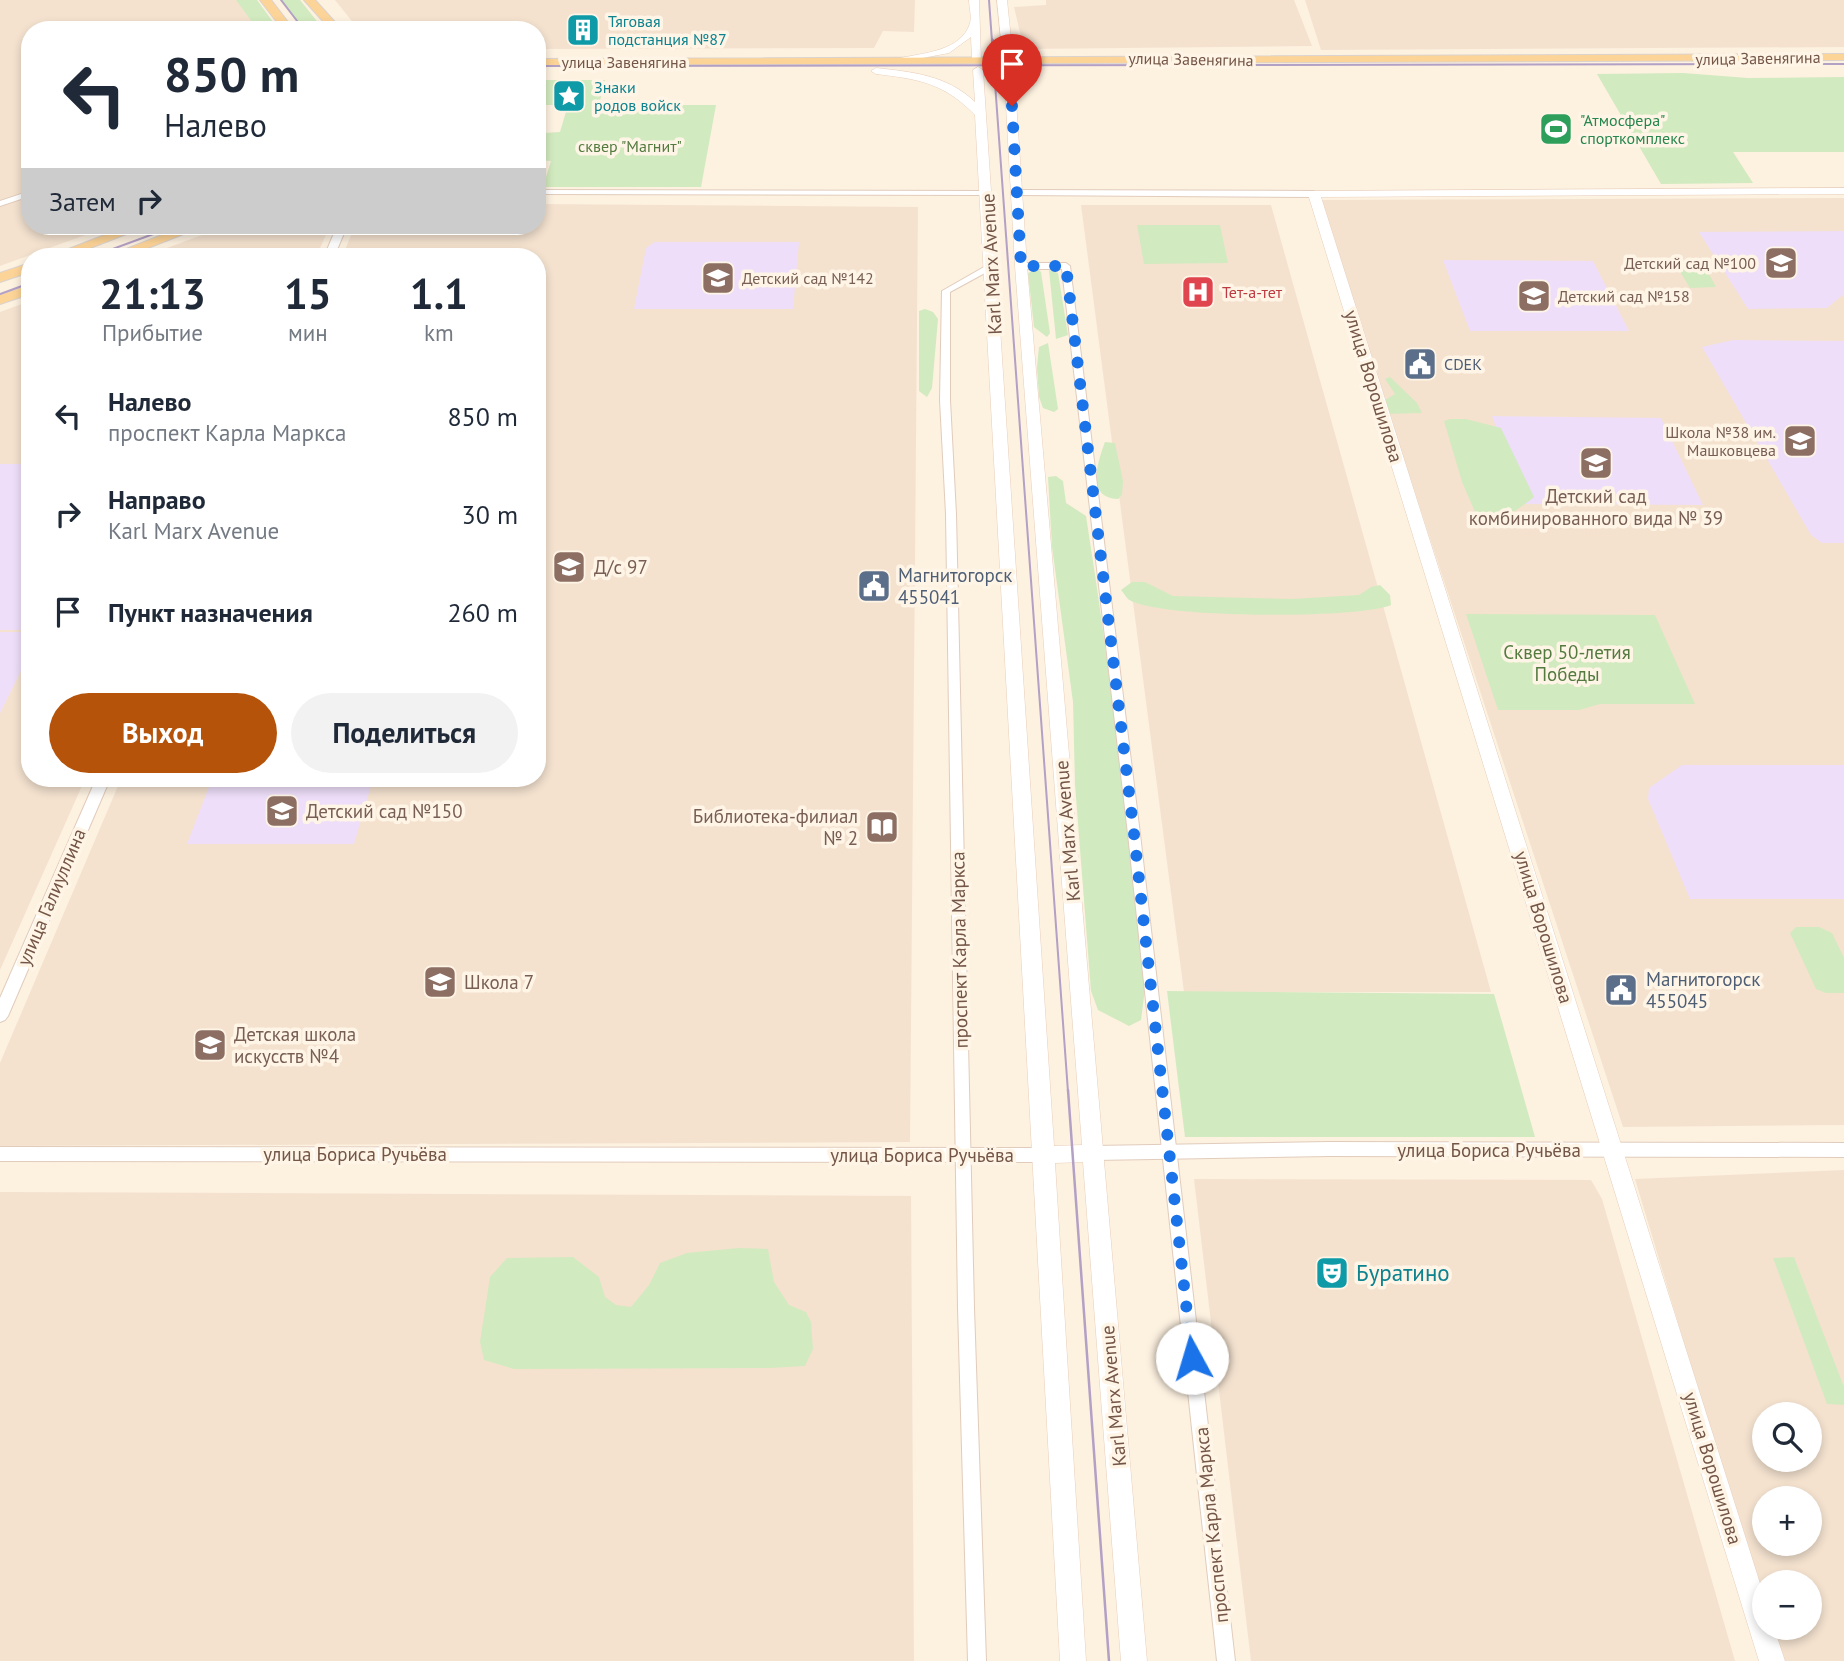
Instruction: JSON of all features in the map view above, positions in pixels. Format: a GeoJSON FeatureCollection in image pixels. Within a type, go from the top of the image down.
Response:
{"type":"FeatureCollection","features":[{"type":"Feature","properties":{"kind":"main road"},"geometry":{"type":"LineString","coordinates":[[265,0],[282,21]]}},
{"type":"Feature","properties":{"kind":"main road"},"geometry":{"type":"LineString","coordinates":[[309,0],[329,21]]}},
{"type":"Feature","properties":{"kind":"main road","name":"Karl Marx Avenue"},"geometry":{"type":"LineString","coordinates":[[974,0],[1073,1661]]}},
{"type":"Feature","properties":{"kind":"main road","name":"Karl Marx Avenue"},"geometry":{"type":"LineString","coordinates":[[1002,0],[1009,64],[1015,193],[1134,1661]]}},
{"type":"Feature","properties":{"kind":"main road"},"geometry":{"type":"LineString","coordinates":[[905,60],[955,47],[967,38],[975,23]]}},
{"type":"Feature","properties":{"kind":"main road","name":"улица Завенягина"},"geometry":{"type":"LineString","coordinates":[[1009,64],[1844,57]]}},
{"type":"Feature","properties":{"kind":"main road","name":"улица Завенягина"},"geometry":{"type":"LineString","coordinates":[[546,62],[905,60],[977,64],[1844,69]]}},
{"type":"Feature","properties":{"kind":"main road","name":"улица Завенягина"},"geometry":{"type":"LineString","coordinates":[[546,70],[877,71],[977,64]]}},
{"type":"Feature","properties":{"kind":"main road"},"geometry":{"type":"LineString","coordinates":[[877,71],[915,75],[948,84],[966,97],[981,114]]}},
{"type":"Feature","properties":{"kind":"main road"},"geometry":{"type":"LineString","coordinates":[[1314,194],[1844,191]]}},
{"type":"Feature","properties":{"kind":"main road","name":"улица Ворошилова"},"geometry":{"type":"LineString","coordinates":[[1314,194],[1615,1150],[1772,1661]]}},
{"type":"Feature","properties":{"kind":"main road"},"geometry":{"type":"LineString","coordinates":[[80,248],[115,235]]}},
{"type":"Feature","properties":{"kind":"main road"},"geometry":{"type":"LineString","coordinates":[[137,248],[173,235]]}},
{"type":"Feature","properties":{"kind":"main road"},"geometry":{"type":"LineString","coordinates":[[0,278],[21,270]]}},
{"type":"Feature","properties":{"kind":"main road"},"geometry":{"type":"LineString","coordinates":[[0,300],[21,292]]}},
{"type":"Feature","properties":{"kind":"main road","name":"улица Бориса Ручьёва"},"geometry":{"type":"LineString","coordinates":[[1044,1154],[1094,1153]]}},
{"type":"Feature","properties":{"kind":"street"},"geometry":{"type":"LineString","coordinates":[[546,192],[987,193]]}},
{"type":"Feature","properties":{"kind":"street"},"geometry":{"type":"LineString","coordinates":[[1015,193],[1314,194]]}},
{"type":"Feature","properties":{"kind":"street"},"geometry":{"type":"LineString","coordinates":[[0,204],[21,196]]}},
{"type":"Feature","properties":{"kind":"street","name":"проспект Карла Маркса"},"geometry":{"type":"LineString","coordinates":[[976,1661],[951,514],[943,346],[947,314],[946,291],[991,266]]}},
{"type":"Feature","properties":{"kind":"street","name":"проспект Карла Маркса"},"geometry":{"type":"LineString","coordinates":[[1021,266],[1066,266],[1170,1151],[1226,1661]]}},
{"type":"Feature","properties":{"kind":"street","name":"улица Галиуллина"},"geometry":{"type":"LineString","coordinates":[[0,1016],[100,787]]}},
{"type":"Feature","properties":{"kind":"street","name":"улица Бориса Ручьёва"},"geometry":{"type":"LineString","coordinates":[[1094,1153],[1844,1150]]}},
{"type":"Feature","properties":{"kind":"street","name":"улица Бориса Ручьёва"},"geometry":{"type":"LineString","coordinates":[[0,1154],[1044,1154]]}},
{"type":"Feature","properties":{"kind":"shaded area"},"geometry":{"type":"Polygon","coordinates":[[[0,0],[239,0],[252,21],[21,21],[21,235],[85,235],[50,248],[21,248],[21,258],[0,266],[0,0]]]}},
{"type":"Feature","properties":{"kind":"shaded area"},"geometry":{"type":"Polygon","coordinates":[[[335,0],[915,0],[914,32],[883,31],[874,48],[546,49],[546,21],[352,21],[335,0]]]}},
{"type":"Feature","properties":{"kind":"shaded area"},"geometry":{"type":"Polygon","coordinates":[[[1046,0],[1294,0],[1312,46],[1024,49],[1014,7],[1046,5],[1046,0]]]}},
{"type":"Feature","properties":{"kind":"shaded area"},"geometry":{"type":"Polygon","coordinates":[[[1305,0],[1844,0],[1844,47],[1321,50],[1305,0]]]}},
{"type":"Feature","properties":{"kind":"shaded area"},"geometry":{"type":"Polygon","coordinates":[[[1844,198],[1844,1125],[1623,1127],[1319,200],[1844,198]]]}},
{"type":"Feature","properties":{"kind":"shaded area"},"geometry":{"type":"Polygon","coordinates":[[[546,204],[918,207],[910,1142],[0,1146],[0,1063],[118,787],[546,787],[546,248],[346,248],[351,235],[546,235],[546,204]]]}},
{"type":"Feature","properties":{"kind":"shaded area"},"geometry":{"type":"Polygon","coordinates":[[[1081,205],[1271,205],[1491,992],[1184,992],[1081,205]]]}},
{"type":"Feature","properties":{"kind":"shaded area","name":"Детский сад №100"},"geometry":{"type":"Polygon","coordinates":[[[1844,231],[1844,294],[1827,308],[1748,309],[1699,232],[1844,231]]]}},
{"type":"Feature","properties":{"kind":"shaded area"},"geometry":{"type":"Polygon","coordinates":[[[202,235],[326,235],[320,248],[167,248],[202,235]]]}},
{"type":"Feature","properties":{"kind":"shaded area","name":"Детский сад №142"},"geometry":{"type":"Polygon","coordinates":[[[655,242],[799,242],[793,309],[634,309],[646,248],[655,242]]]}},
{"type":"Feature","properties":{"kind":"shaded area","name":"Детский сад №158"},"geometry":{"type":"Polygon","coordinates":[[[1443,260],[1593,261],[1629,331],[1470,331],[1443,260]]]}},
{"type":"Feature","properties":{"kind":"shaded area"},"geometry":{"type":"Polygon","coordinates":[[[21,304],[21,787],[81,787],[0,970],[0,312],[21,304]]]}},
{"type":"Feature","properties":{"kind":"shaded area","name":"Школа №38 им. Машковцева"},"geometry":{"type":"Polygon","coordinates":[[[1733,340],[1844,341],[1844,543],[1822,543],[1811,535],[1702,347],[1733,340]]]}},
{"type":"Feature","properties":{"kind":"shaded area","name":"Детский сад комбинированного вида № 39"},"geometry":{"type":"Polygon","coordinates":[[[1492,416],[1661,418],[1703,505],[1524,504],[1492,416]]]}},
{"type":"Feature","properties":{"kind":"shaded area"},"geometry":{"type":"Polygon","coordinates":[[[0,464],[21,464],[21,630],[0,630],[0,464]]]}},
{"type":"Feature","properties":{"kind":"shaded area"},"geometry":{"type":"Polygon","coordinates":[[[0,632],[21,632],[21,671],[0,713],[0,632]]]}},
{"type":"Feature","properties":{"kind":"shaded area"},"geometry":{"type":"Polygon","coordinates":[[[1682,765],[1844,765],[1844,899],[1690,899],[1648,799],[1649,788],[1682,765]]]}},
{"type":"Feature","properties":{"kind":"shaded area","name":"Детский сад №150"},"geometry":{"type":"Polygon","coordinates":[[[209,787],[371,787],[354,844],[187,844],[209,787]]]}},
{"type":"Feature","properties":{"kind":"shaded area"},"geometry":{"type":"Polygon","coordinates":[[[1844,1170],[1844,1661],[1779,1661],[1773,1640],[1822,1640],[1822,1570],[1752,1570],[1635,1179],[1844,1170]]]}},
{"type":"Feature","properties":{"kind":"shaded area"},"geometry":{"type":"Polygon","coordinates":[[[1194,1179],[1591,1180],[1602,1199],[1735,1661],[1251,1661],[1194,1179]]]}},
{"type":"Feature","properties":{"kind":"shaded area"},"geometry":{"type":"Polygon","coordinates":[[[0,1192],[911,1196],[914,1661],[0,1661],[0,1192]]]}},
{"type":"Feature","properties":{"kind":"green space"},"geometry":{"type":"Polygon","coordinates":[[[236,0],[257,0],[272,21],[251,21],[236,0]]]}},
{"type":"Feature","properties":{"kind":"green space"},"geometry":{"type":"Polygon","coordinates":[[[281,0],[300,0],[317,21],[298,21],[281,0]]]}},
{"type":"Feature","properties":{"kind":"green space"},"geometry":{"type":"Polygon","coordinates":[[[1683,73],[1748,78],[1844,77],[1844,152],[1733,152],[1753,183],[1661,184],[1597,74],[1683,73]]]}},
{"type":"Feature","properties":{"kind":"green space","name":"сквер \"Магнит\""},"geometry":{"type":"Polygon","coordinates":[[[546,80],[605,80],[599,105],[716,105],[701,187],[546,187],[551,161],[546,161],[546,133],[560,132],[568,105],[546,105],[546,80]]]}},
{"type":"Feature","properties":{"kind":"green space"},"geometry":{"type":"Polygon","coordinates":[[[1137,225],[1220,225],[1228,263],[1144,264],[1137,225]]]}},
{"type":"Feature","properties":{"kind":"green space"},"geometry":{"type":"Polygon","coordinates":[[[1675,263],[1703,263],[1716,287],[1690,288],[1675,263]]]}},
{"type":"Feature","properties":{"kind":"green space"},"geometry":{"type":"Polygon","coordinates":[[[1038,269],[1041,272],[1050,333],[1047,337],[1034,327],[1028,273],[1038,269]]]}},
{"type":"Feature","properties":{"kind":"green space"},"geometry":{"type":"Polygon","coordinates":[[[1049,270],[1058,273],[1068,335],[1056,339],[1049,270]]]}},
{"type":"Feature","properties":{"kind":"green space"},"geometry":{"type":"Polygon","coordinates":[[[925,309],[933,312],[938,319],[932,388],[927,397],[919,391],[919,311],[925,309]]]}},
{"type":"Feature","properties":{"kind":"green space"},"geometry":{"type":"Polygon","coordinates":[[[1048,343],[1058,409],[1054,412],[1043,408],[1039,397],[1039,347],[1048,343]]]}},
{"type":"Feature","properties":{"kind":"green space"},"geometry":{"type":"Polygon","coordinates":[[[1390,377],[1417,403],[1422,413],[1385,414],[1382,402],[1395,394],[1385,379],[1390,377]]]}},
{"type":"Feature","properties":{"kind":"green space"},"geometry":{"type":"Polygon","coordinates":[[[1466,419],[1501,428],[1534,497],[1500,517],[1476,514],[1462,482],[1444,421],[1466,419]]]}},
{"type":"Feature","properties":{"kind":"green space"},"geometry":{"type":"Polygon","coordinates":[[[1105,442],[1115,443],[1123,481],[1122,495],[1118,499],[1108,497],[1098,486],[1097,468],[1105,442]]]}},
{"type":"Feature","properties":{"kind":"green space"},"geometry":{"type":"Polygon","coordinates":[[[1056,476],[1063,481],[1066,503],[1086,516],[1111,693],[1145,989],[1141,1020],[1129,1026],[1098,1010],[1091,991],[1075,784],[1073,702],[1052,547],[1048,477],[1056,476]]]}},
{"type":"Feature","properties":{"kind":"green space"},"geometry":{"type":"Polygon","coordinates":[[[1132,582],[1145,582],[1173,596],[1291,599],[1359,595],[1380,585],[1390,595],[1391,605],[1372,610],[1301,615],[1176,610],[1146,606],[1128,599],[1121,590],[1132,582]]]}},
{"type":"Feature","properties":{"kind":"green space","name":"Сквер 50-летия Победы"},"geometry":{"type":"Polygon","coordinates":[[[1466,614],[1655,615],[1695,704],[1600,704],[1579,710],[1498,710],[1466,614]]]}},
{"type":"Feature","properties":{"kind":"green space"},"geometry":{"type":"Polygon","coordinates":[[[1796,927],[1819,927],[1832,933],[1844,958],[1844,993],[1826,993],[1816,989],[1790,933],[1796,927]]]}},
{"type":"Feature","properties":{"kind":"green space"},"geometry":{"type":"Polygon","coordinates":[[[1167,991],[1494,994],[1535,1137],[1185,1137],[1167,991]]]}},
{"type":"Feature","properties":{"kind":"green space"},"geometry":{"type":"Polygon","coordinates":[[[739,1248],[768,1249],[774,1282],[789,1305],[806,1312],[811,1322],[813,1349],[805,1366],[514,1369],[484,1360],[480,1342],[490,1277],[507,1258],[573,1257],[599,1277],[605,1297],[616,1305],[631,1307],[649,1285],[660,1263],[687,1253],[739,1248]]]}},
{"type":"Feature","properties":{"kind":"green space"},"geometry":{"type":"Polygon","coordinates":[[[1794,1257],[1844,1387],[1844,1405],[1827,1404],[1773,1258],[1794,1257]]]}},
{"type":"Feature","properties":{"kind":"tram line"},"geometry":{"type":"LineString","coordinates":[[281,0],[297,21]]}},
{"type":"Feature","properties":{"kind":"tram line"},"geometry":{"type":"LineString","coordinates":[[989,0],[994,65]]}},
{"type":"Feature","properties":{"kind":"tram line"},"geometry":{"type":"LineString","coordinates":[[992,39],[1001,50],[1033,61]]}},
{"type":"Feature","properties":{"kind":"tram line"},"geometry":{"type":"LineString","coordinates":[[994,65],[1844,64]]}},
{"type":"Feature","properties":{"kind":"tram line"},"geometry":{"type":"LineString","coordinates":[[546,66],[994,65]]}},
{"type":"Feature","properties":{"kind":"tram line"},"geometry":{"type":"LineString","coordinates":[[994,65],[1068,1092]]}},
{"type":"Feature","properties":{"kind":"tram line"},"geometry":{"type":"LineString","coordinates":[[115,248],[151,235]]}},
{"type":"Feature","properties":{"kind":"tram line"},"geometry":{"type":"LineString","coordinates":[[0,294],[21,286]]}},
{"type":"Feature","properties":{"kind":"tram line"},"geometry":{"type":"LineString","coordinates":[[1068,1090],[1109,1661]]}},
{"type":"Feature","properties":{"kind":"place","name":"Тяговая подстанция №87"},"geometry":{"type":"Point","coordinates":[583,30]}},
{"type":"Feature","properties":{"kind":"place","name":"Знаки родов войск"},"geometry":{"type":"Point","coordinates":[569,96]}},
{"type":"Feature","properties":{"kind":"place","name":"\"Атмосфера\" спорткомплекс"},"geometry":{"type":"Point","coordinates":[1556,129]}},
{"type":"Feature","properties":{"kind":"place","name":"Детский сад №100"},"geometry":{"type":"Point","coordinates":[1781,263]}},
{"type":"Feature","properties":{"kind":"place","name":"Детский сад №142"},"geometry":{"type":"Point","coordinates":[718,278]}},
{"type":"Feature","properties":{"kind":"place","name":"Тет-а-тет"},"geometry":{"type":"Point","coordinates":[1198,292]}},
{"type":"Feature","properties":{"kind":"place","name":"Детский сад №158"},"geometry":{"type":"Point","coordinates":[1534,296]}},
{"type":"Feature","properties":{"kind":"place","name":"CDEK"},"geometry":{"type":"Point","coordinates":[1420,364]}},
{"type":"Feature","properties":{"kind":"place","name":"Школа №38 им. Машковцева"},"geometry":{"type":"Point","coordinates":[1800,441]}},
{"type":"Feature","properties":{"kind":"place","name":"Детский сад комбинированного вида № 39"},"geometry":{"type":"Point","coordinates":[1596,463]}},
{"type":"Feature","properties":{"kind":"place","name":"Д/с 97"},"geometry":{"type":"Point","coordinates":[569,567]}},
{"type":"Feature","properties":{"kind":"place","name":"Магнитогорск 455041"},"geometry":{"type":"Point","coordinates":[874,586]}},
{"type":"Feature","properties":{"kind":"place","name":"Детский сад №150"},"geometry":{"type":"Point","coordinates":[282,811]}},
{"type":"Feature","properties":{"kind":"place","name":"Библиотека-филиал № 2"},"geometry":{"type":"Point","coordinates":[882,827]}},
{"type":"Feature","properties":{"kind":"place","name":"Школа 7"},"geometry":{"type":"Point","coordinates":[440,982]}},
{"type":"Feature","properties":{"kind":"place","name":"Магнитогорск 455045"},"geometry":{"type":"Point","coordinates":[1621,990]}},
{"type":"Feature","properties":{"kind":"place","name":"Детская школа искусств №4"},"geometry":{"type":"Point","coordinates":[210,1045]}},
{"type":"Feature","properties":{"kind":"place","name":"Буратино"},"geometry":{"type":"Point","coordinates":[1332,1273]}},
{"type":"Feature","properties":{"kind":"route"},"geometry":{"type":"LineString","coordinates":[[1012,106],[1021,266],[1066,266],[1134,834],[1192,1358]]}}]}
